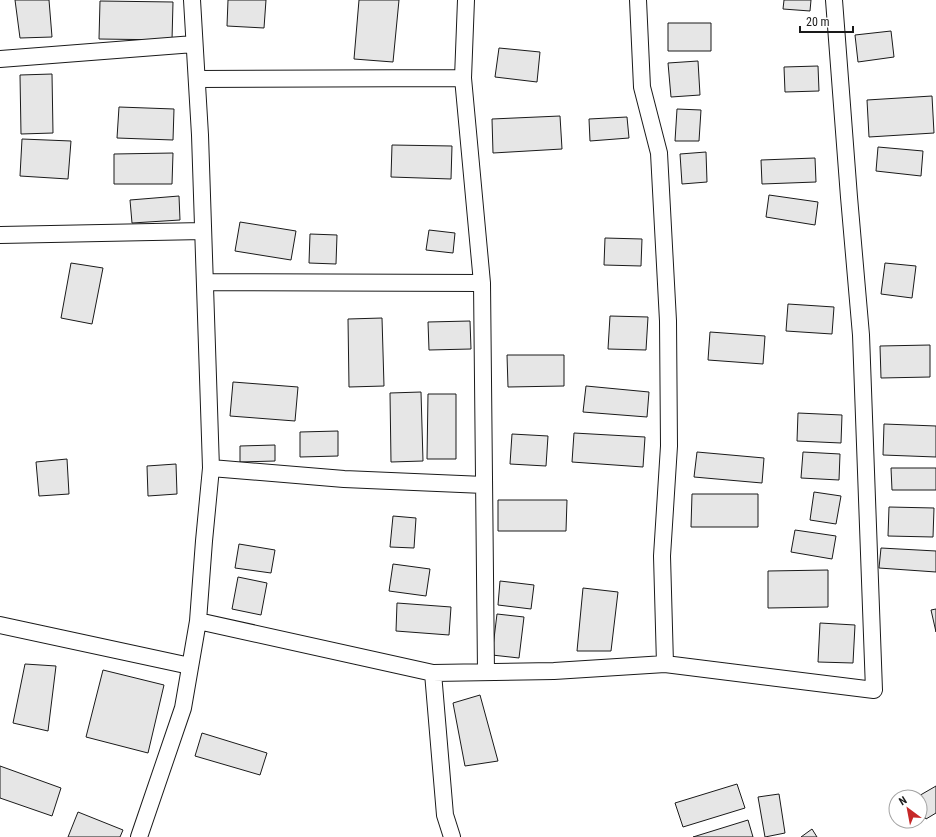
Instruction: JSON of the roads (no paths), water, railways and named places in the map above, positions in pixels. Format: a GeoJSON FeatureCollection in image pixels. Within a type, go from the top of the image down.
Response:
{"type":"FeatureCollection","features":[{"type":"Feature","properties":{"kind":"street"},"geometry":{"type":"LineString","coordinates":[[138,837],[183,708],[198,621],[211,468],[200,135],[192,0]]}},
{"type":"Feature","properties":{"kind":"street"},"geometry":{"type":"LineString","coordinates":[[466,0],[463,78],[482,283],[486,672]]}},
{"type":"Feature","properties":{"kind":"street"},"geometry":{"type":"LineString","coordinates":[[638,0],[642,87],[659,153],[668,321],[669,446],[662,556],[665,664]]}},
{"type":"Feature","properties":{"kind":"street"},"geometry":{"type":"LineString","coordinates":[[198,621],[433,673],[554,671],[665,664],[874,690],[861,335],[834,0]]}},
{"type":"Feature","properties":{"kind":"street"},"geometry":{"type":"LineString","coordinates":[[0,59],[194,44]]}},
{"type":"Feature","properties":{"kind":"street"},"geometry":{"type":"LineString","coordinates":[[196,79],[463,78]]}},
{"type":"Feature","properties":{"kind":"street"},"geometry":{"type":"LineString","coordinates":[[0,235],[203,231]]}},
{"type":"Feature","properties":{"kind":"street"},"geometry":{"type":"LineString","coordinates":[[205,282],[482,283]]}},
{"type":"Feature","properties":{"kind":"street"},"geometry":{"type":"LineString","coordinates":[[211,468],[344,479],[484,485]]}},
{"type":"Feature","properties":{"kind":"street"},"geometry":{"type":"LineString","coordinates":[[0,625],[190,666]]}},
{"type":"Feature","properties":{"kind":"street"},"geometry":{"type":"LineString","coordinates":[[433,673],[445,815],[452,837]]}}]}
